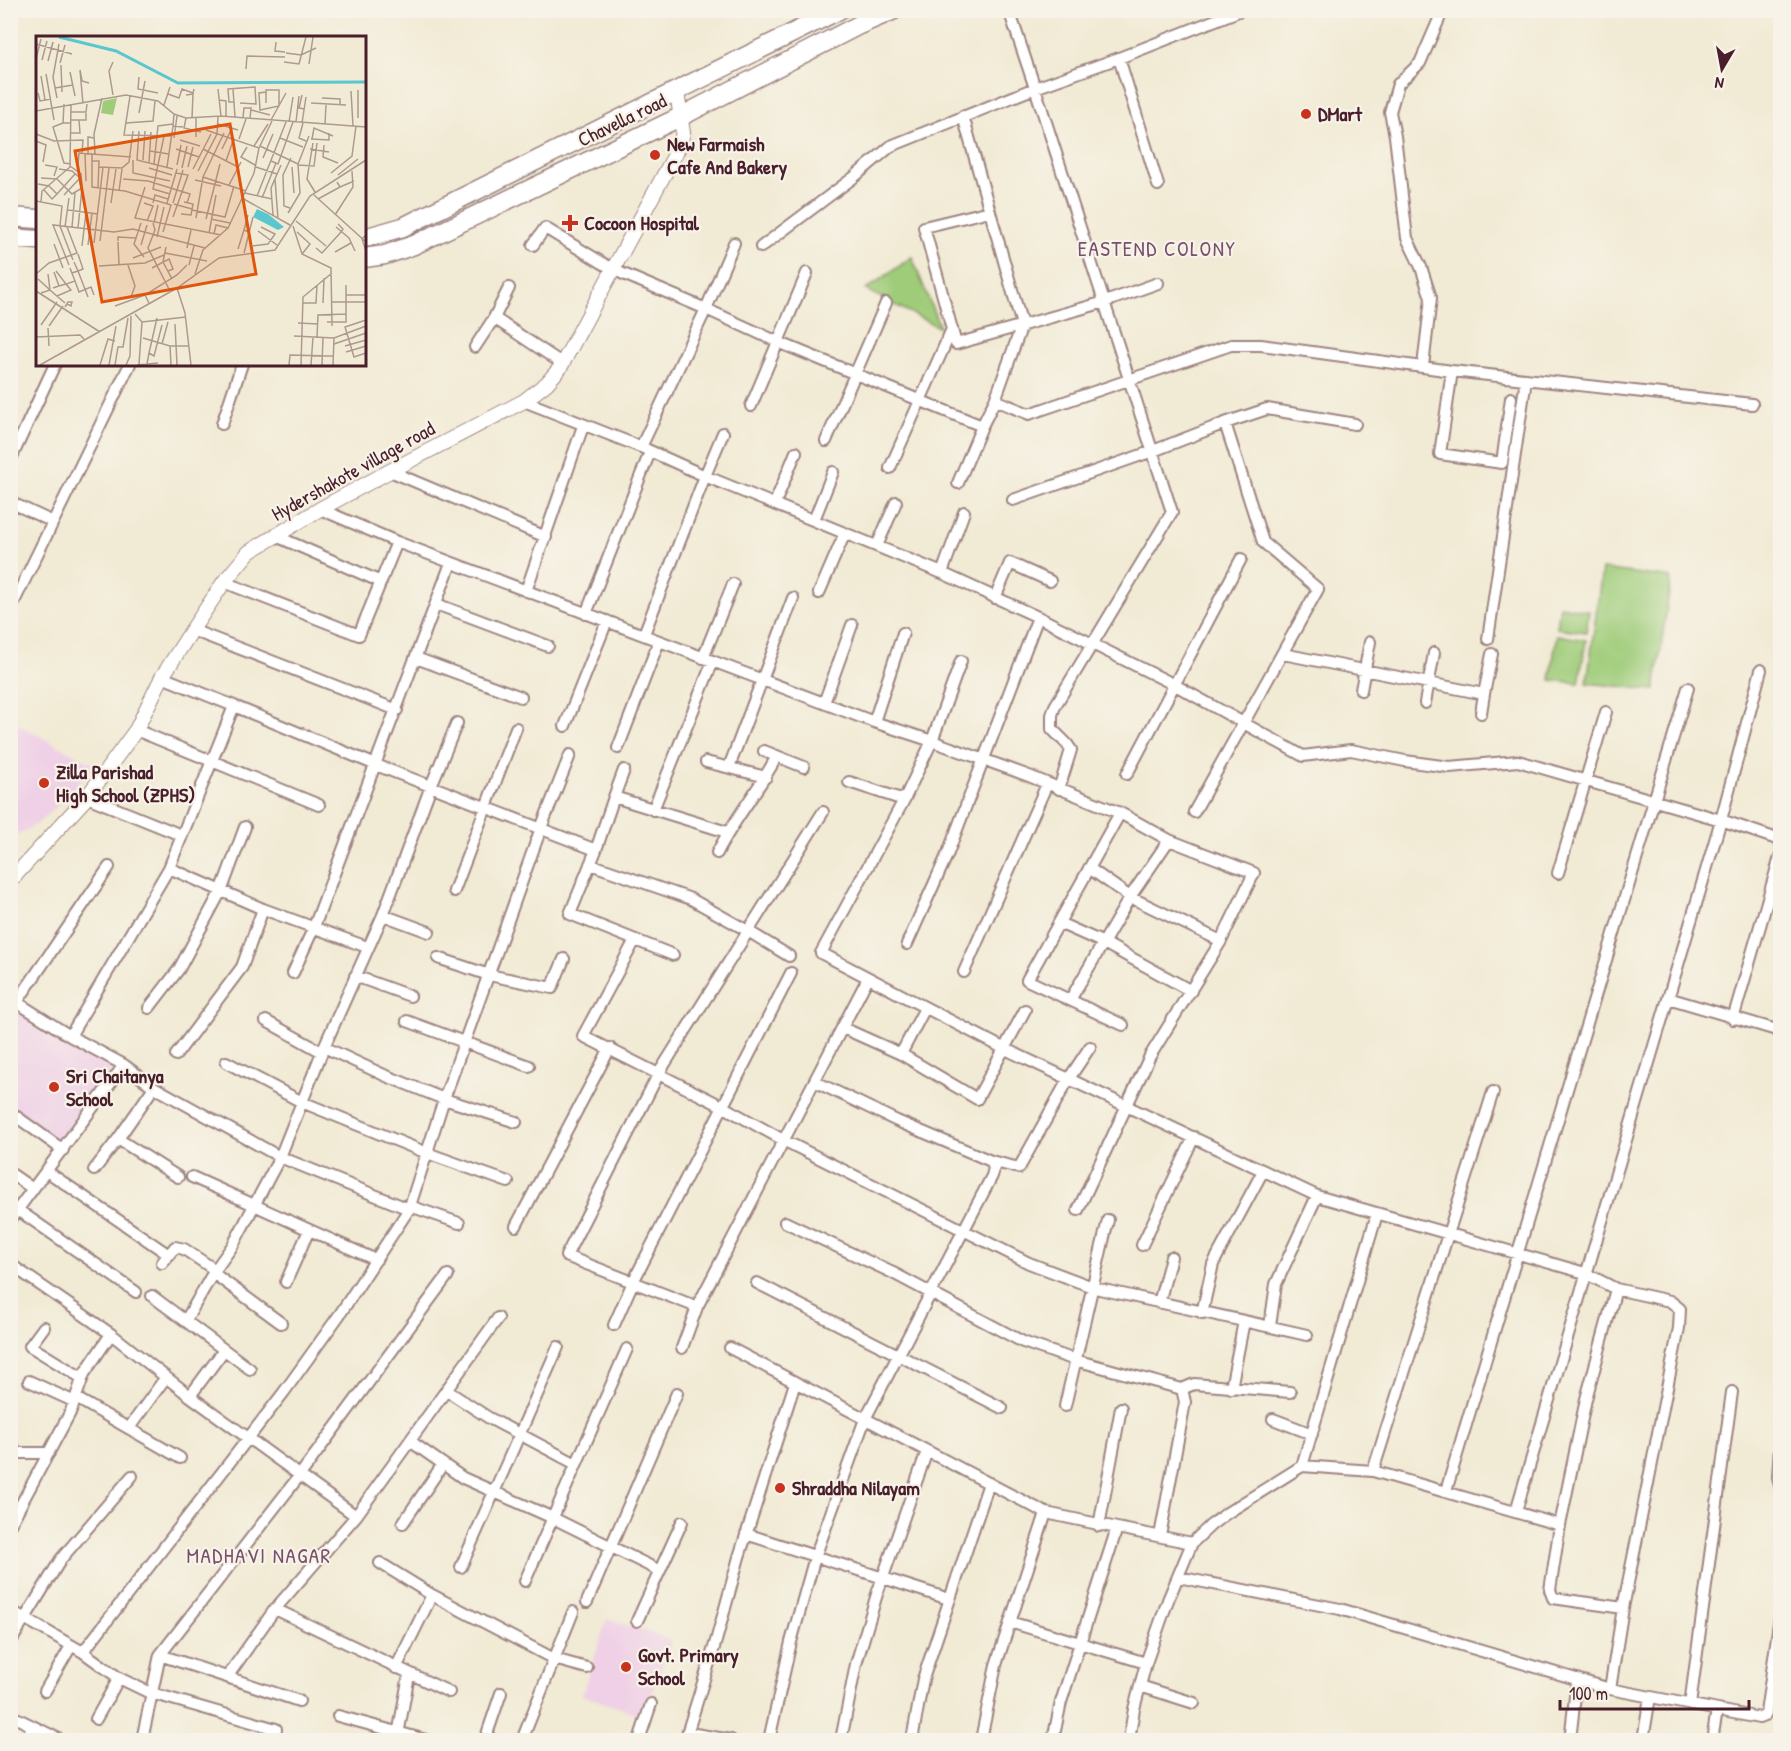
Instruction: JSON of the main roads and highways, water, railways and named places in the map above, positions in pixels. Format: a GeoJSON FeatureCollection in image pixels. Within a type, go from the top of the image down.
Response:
{"type":"FeatureCollection","features":[{"type":"Feature","properties":{"kind":"highway","name":"Chavella road"},"geometry":{"type":"LineString","coordinates":[[366,237],[403,227],[839,10]]}},
{"type":"Feature","properties":{"kind":"highway","name":"Chavella road"},"geometry":{"type":"LineString","coordinates":[[366,258],[385,255],[414,245],[682,116],[894,10]]}},
{"type":"Feature","properties":{"kind":"highway"},"geometry":{"type":"LineString","coordinates":[[10,217],[36,219]]}},
{"type":"Feature","properties":{"kind":"highway"},"geometry":{"type":"LineString","coordinates":[[10,238],[36,240]]}},
{"type":"Feature","properties":{"kind":"place","name":"DMart"},"geometry":{"type":"Point","coordinates":[1306,114]}},
{"type":"Feature","properties":{"kind":"place","name":"New Farmaish Cafe And Bakery"},"geometry":{"type":"Point","coordinates":[655,155]}},
{"type":"Feature","properties":{"kind":"place","name":"Cocoon Hospital"},"geometry":{"type":"Point","coordinates":[570,223]}},
{"type":"Feature","properties":{"kind":"place","name":"Zilla Parishad High School (ZPHS)"},"geometry":{"type":"Point","coordinates":[44,783]}},
{"type":"Feature","properties":{"kind":"place","name":"Sri Chaitanya School"},"geometry":{"type":"Point","coordinates":[54,1087]}},
{"type":"Feature","properties":{"kind":"place","name":"Shraddha Nilayam"},"geometry":{"type":"Point","coordinates":[780,1488]}},
{"type":"Feature","properties":{"kind":"place","name":"Govt. Primary School"},"geometry":{"type":"Point","coordinates":[626,1667]}},
{"type":"Feature","properties":{"kind":"district","name":"EASTEND COLONY"},"geometry":{"type":"Point","coordinates":[1157,249]}},
{"type":"Feature","properties":{"kind":"district","name":"MADHAVI NAGAR"},"geometry":{"type":"Point","coordinates":[259,1556]}}]}
